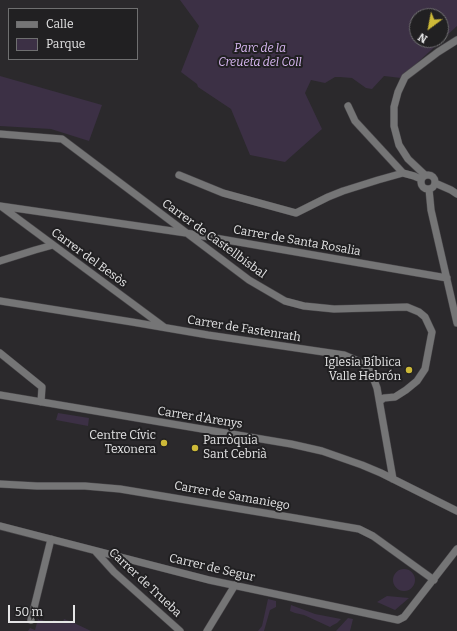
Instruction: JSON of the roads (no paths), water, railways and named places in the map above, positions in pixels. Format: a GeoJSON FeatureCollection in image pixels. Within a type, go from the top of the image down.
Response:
{"type":"FeatureCollection","features":[{"type":"Feature","properties":{"kind":"street"},"geometry":{"type":"LineString","coordinates":[[423,177],[408,159],[400,145],[394,126],[394,107],[398,92],[405,77],[438,52],[457,40]]}},
{"type":"Feature","properties":{"kind":"street"},"geometry":{"type":"LineString","coordinates":[[348,106],[355,121],[403,173]]}},
{"type":"Feature","properties":{"kind":"street","name":"Carrer de Castellbisbal"},"geometry":{"type":"LineString","coordinates":[[0,134],[62,139],[249,280],[285,301],[304,306],[334,309],[407,307],[419,312],[425,317],[432,332],[425,369],[417,381],[395,398],[384,398],[380,401]]}},
{"type":"Feature","properties":{"kind":"street"},"geometry":{"type":"LineString","coordinates":[[179,175],[222,193],[296,213],[342,191],[403,173],[423,177],[428,174],[435,179],[435,183]]}},
{"type":"Feature","properties":{"kind":"street"},"geometry":{"type":"LineString","coordinates":[[423,177],[421,183],[422,186],[429,189]]}},
{"type":"Feature","properties":{"kind":"street"},"geometry":{"type":"LineString","coordinates":[[429,189],[433,187],[435,183]]}},
{"type":"Feature","properties":{"kind":"street"},"geometry":{"type":"LineString","coordinates":[[435,183],[452,190],[457,194]]}},
{"type":"Feature","properties":{"kind":"street"},"geometry":{"type":"LineString","coordinates":[[429,189],[431,210],[457,323]]}},
{"type":"Feature","properties":{"kind":"street","name":"Carrer de Santa Rosalia"},"geometry":{"type":"LineString","coordinates":[[0,206],[186,233],[447,278]]}},
{"type":"Feature","properties":{"kind":"street","name":"Carrer del Besòs"},"geometry":{"type":"LineString","coordinates":[[0,206],[165,328]]}},
{"type":"Feature","properties":{"kind":"street"},"geometry":{"type":"LineString","coordinates":[[0,261],[53,245]]}},
{"type":"Feature","properties":{"kind":"street","name":"Carrer de Fastenrath"},"geometry":{"type":"LineString","coordinates":[[0,301],[344,356],[358,360],[371,372],[378,388],[393,479]]}},
{"type":"Feature","properties":{"kind":"street"},"geometry":{"type":"LineString","coordinates":[[0,353],[42,387],[41,402]]}},
{"type":"Feature","properties":{"kind":"street","name":"Carrer d'Arenys"},"geometry":{"type":"LineString","coordinates":[[0,395],[291,444],[332,454],[393,479],[457,511]]}},
{"type":"Feature","properties":{"kind":"street","name":"Carrer de Samaniego"},"geometry":{"type":"LineString","coordinates":[[0,484],[85,486],[120,489],[359,530],[373,536],[434,580]]}},
{"type":"Feature","properties":{"kind":"street","name":"Carrer de Segur"},"geometry":{"type":"LineString","coordinates":[[0,526],[208,580],[398,620],[404,617],[434,580]]}},
{"type":"Feature","properties":{"kind":"street"},"geometry":{"type":"LineString","coordinates":[[31,620],[52,539]]}},
{"type":"Feature","properties":{"kind":"street"},"geometry":{"type":"LineString","coordinates":[[434,580],[457,549]]}},
{"type":"Feature","properties":{"kind":"street","name":"Carrer de Trueba"},"geometry":{"type":"LineString","coordinates":[[96,551],[114,572],[180,631]]}},
{"type":"Feature","properties":{"kind":"street"},"geometry":{"type":"LineString","coordinates":[[207,631],[235,585]]}},
{"type":"Feature","properties":{"kind":"place","name":"Iglesia Bíblica Valle Hebrón"},"geometry":{"type":"Point","coordinates":[409,370]}},
{"type":"Feature","properties":{"kind":"place","name":"Centre Cívic Texonera"},"geometry":{"type":"Point","coordinates":[164,443]}},
{"type":"Feature","properties":{"kind":"place","name":"Parròquia Sant Cebrià"},"geometry":{"type":"Point","coordinates":[195,448]}},
{"type":"Feature","properties":{"kind":"park label","name":"Parc de la Creueta del Coll"},"geometry":{"type":"Point","coordinates":[260,56]}}]}
